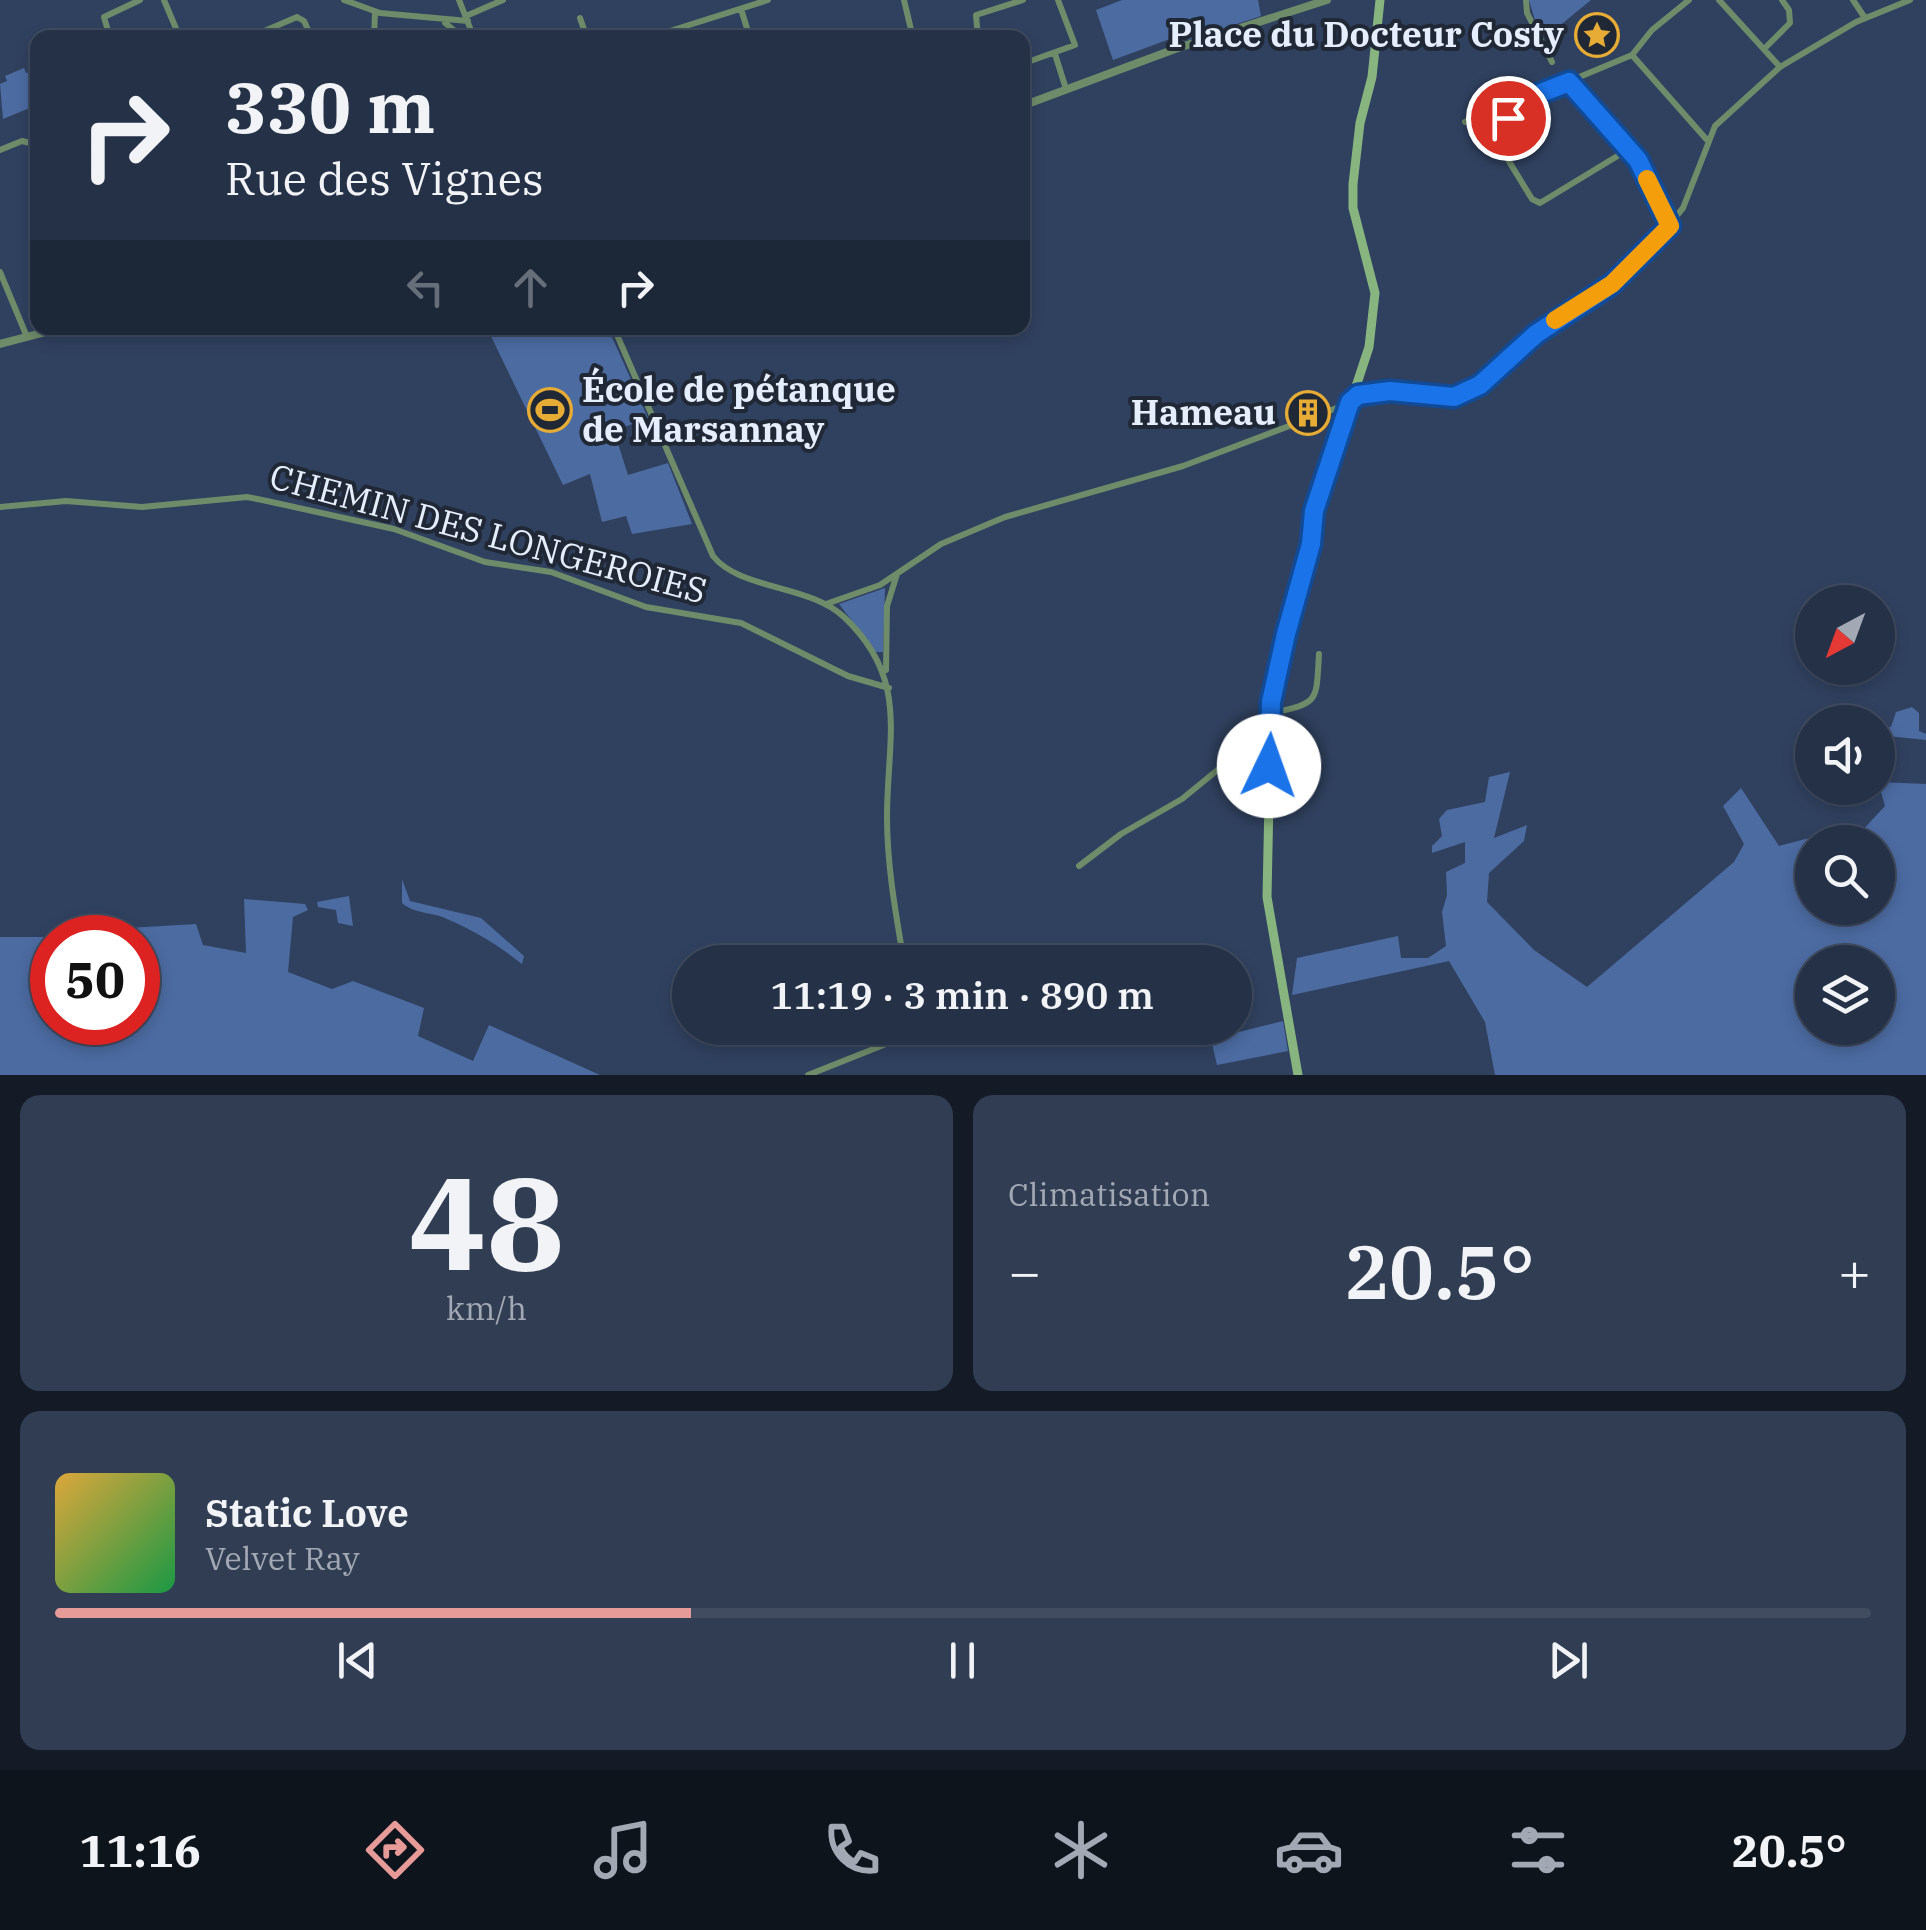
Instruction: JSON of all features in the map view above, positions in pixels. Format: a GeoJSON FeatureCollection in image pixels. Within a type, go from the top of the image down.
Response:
{"type":"FeatureCollection","features":[{"type":"Feature","properties":{"kind":"main road"},"geometry":{"type":"LineString","coordinates":[[1298,1075],[1267,898],[1269,738],[1314,511],[1368,347],[1376,293],[1353,208],[1353,184],[1360,122],[1372,77],[1380,0]]}},
{"type":"Feature","properties":{"kind":"street"},"geometry":{"type":"LineString","coordinates":[[108,30],[104,17],[140,0]]}},
{"type":"Feature","properties":{"kind":"street"},"geometry":{"type":"LineString","coordinates":[[164,0],[177,30]]}},
{"type":"Feature","properties":{"kind":"street"},"geometry":{"type":"LineString","coordinates":[[344,0],[375,12],[470,26],[503,0]]}},
{"type":"Feature","properties":{"kind":"street"},"geometry":{"type":"LineString","coordinates":[[459,0],[470,26]]}},
{"type":"Feature","properties":{"kind":"street"},"geometry":{"type":"LineString","coordinates":[[674,30],[768,0]]}},
{"type":"Feature","properties":{"kind":"street"},"geometry":{"type":"LineString","coordinates":[[904,0],[912,30]]}},
{"type":"Feature","properties":{"kind":"street"},"geometry":{"type":"LineString","coordinates":[[977,30],[976,16],[1023,0]]}},
{"type":"Feature","properties":{"kind":"street"},"geometry":{"type":"LineString","coordinates":[[1030,62],[1075,45],[1058,0]]}},
{"type":"Feature","properties":{"kind":"street"},"geometry":{"type":"LineString","coordinates":[[1030,103],[1175,49],[1327,0]]}},
{"type":"Feature","properties":{"kind":"street"},"geometry":{"type":"LineString","coordinates":[[1526,0],[1526,13],[1552,62]]}},
{"type":"Feature","properties":{"kind":"street"},"geometry":{"type":"LineString","coordinates":[[1628,149],[1540,203],[1532,199],[1499,145],[1500,133],[1528,98],[1632,55],[1652,30],[1689,0]]}},
{"type":"Feature","properties":{"kind":"street"},"geometry":{"type":"LineString","coordinates":[[1720,0],[1780,67]]}},
{"type":"Feature","properties":{"kind":"street"},"geometry":{"type":"LineString","coordinates":[[1764,50],[1790,23],[1782,0]]}},
{"type":"Feature","properties":{"kind":"street"},"geometry":{"type":"LineString","coordinates":[[1853,0],[1865,18]]}},
{"type":"Feature","properties":{"kind":"street"},"geometry":{"type":"LineString","coordinates":[[826,604],[860,594],[941,544],[1006,518],[1183,466],[1350,402],[1358,395],[1390,391],[1454,397],[1480,385],[1536,334],[1612,284],[1670,226],[1683,208],[1714,126],[1780,67],[1865,18],[1910,0]]}},
{"type":"Feature","properties":{"kind":"street"},"geometry":{"type":"LineString","coordinates":[[742,9],[748,30]]}},
{"type":"Feature","properties":{"kind":"street"},"geometry":{"type":"LineString","coordinates":[[374,30],[375,12]]}},
{"type":"Feature","properties":{"kind":"street"},"geometry":{"type":"LineString","coordinates":[[266,30],[296,17],[304,21],[308,30]]}},
{"type":"Feature","properties":{"kind":"street"},"geometry":{"type":"LineString","coordinates":[[580,18],[585,30]]}},
{"type":"Feature","properties":{"kind":"street"},"geometry":{"type":"LineString","coordinates":[[439,20],[454,30]]}},
{"type":"Feature","properties":{"kind":"street"},"geometry":{"type":"LineString","coordinates":[[1055,54],[1067,91]]}},
{"type":"Feature","properties":{"kind":"street"},"geometry":{"type":"LineString","coordinates":[[1632,55],[1707,140]]}},
{"type":"Feature","properties":{"kind":"street"},"geometry":{"type":"LineString","coordinates":[[1569,82],[1628,149],[1670,226]]}},
{"type":"Feature","properties":{"kind":"street"},"geometry":{"type":"LineString","coordinates":[[1465,122],[1538,85],[1547,89]]}},
{"type":"Feature","properties":{"kind":"street"},"geometry":{"type":"LineString","coordinates":[[0,150],[22,141],[30,144]]}},
{"type":"Feature","properties":{"kind":"street"},"geometry":{"type":"LineString","coordinates":[[0,272],[27,337]]}},
{"type":"Feature","properties":{"kind":"street"},"geometry":{"type":"LineString","coordinates":[[0,344],[34,335]]}},
{"type":"Feature","properties":{"kind":"street"},"geometry":{"type":"LineString","coordinates":[[617,335],[714,556],[728,570],[826,604],[844,617],[886,673]]}},
{"type":"Feature","properties":{"kind":"street","name":"CHEMIN DES LONGEROIES"},"geometry":{"type":"LineString","coordinates":[[0,507],[66,501],[142,507],[247,497],[284,504],[394,530],[486,562],[551,572],[646,607],[740,622],[848,676],[889,688]]}},
{"type":"Feature","properties":{"kind":"street"},"geometry":{"type":"LineString","coordinates":[[897,573],[886,606],[888,838],[902,945]]}},
{"type":"Feature","properties":{"kind":"street"},"geometry":{"type":"LineString","coordinates":[[1271,714],[1310,705],[1317,698],[1319,654]]}},
{"type":"Feature","properties":{"kind":"street"},"geometry":{"type":"LineString","coordinates":[[1079,866],[1121,834],[1182,799],[1231,759],[1269,738]]}},
{"type":"Feature","properties":{"kind":"street"},"geometry":{"type":"LineString","coordinates":[[808,1075],[883,1045]]}},
{"type":"Feature","properties":{"kind":"shaded area"},"geometry":{"type":"Polygon","coordinates":[[[1122,0],[1258,0],[1261,16],[1188,40],[1186,33],[1113,60],[1096,10],[1122,0]]]}},
{"type":"Feature","properties":{"kind":"shaded area"},"geometry":{"type":"Polygon","coordinates":[[[1529,0],[1591,0],[1552,32],[1539,34],[1529,0]]]}},
{"type":"Feature","properties":{"kind":"shaded area"},"geometry":{"type":"Polygon","coordinates":[[[24,68],[30,72],[30,108],[3,119],[0,84],[7,81],[5,76],[24,68]]]}},
{"type":"Feature","properties":{"kind":"shaded area"},"geometry":{"type":"Polygon","coordinates":[[[490,335],[611,335],[648,418],[614,431],[628,475],[668,463],[692,524],[632,534],[626,516],[602,522],[590,474],[563,485],[490,335]]]}},
{"type":"Feature","properties":{"kind":"shaded area"},"geometry":{"type":"Polygon","coordinates":[[[885,588],[883,652],[876,652],[839,604],[885,588]]]}},
{"type":"Feature","properties":{"kind":"shaded area"},"geometry":{"type":"Polygon","coordinates":[[[1912,707],[1919,713],[1919,731],[1926,734],[1926,740],[1895,737],[1896,712],[1912,707]]]}},
{"type":"Feature","properties":{"kind":"shaded area"},"geometry":{"type":"Polygon","coordinates":[[[1510,772],[1494,838],[1527,825],[1524,841],[1489,873],[1487,902],[1534,950],[1587,987],[1734,862],[1744,844],[1723,806],[1741,788],[1779,846],[1795,842],[1795,925],[1895,925],[1895,825],[1867,825],[1885,805],[1895,805],[1895,783],[1926,784],[1926,1075],[1495,1075],[1485,1022],[1449,961],[1292,995],[1297,958],[1398,936],[1401,958],[1428,958],[1446,946],[1442,912],[1447,895],[1446,872],[1465,863],[1465,842],[1432,853],[1432,846],[1442,836],[1439,819],[1447,810],[1485,802],[1489,777],[1510,772]]]}},
{"type":"Feature","properties":{"kind":"shaded area"},"geometry":{"type":"Polygon","coordinates":[[[402,879],[410,901],[481,918],[524,956],[522,964],[467,928],[407,907],[402,903],[402,879]]]}},
{"type":"Feature","properties":{"kind":"shaded area"},"geometry":{"type":"Polygon","coordinates":[[[349,896],[353,926],[338,923],[336,910],[318,907],[317,902],[349,896]]]}},
{"type":"Feature","properties":{"kind":"shaded area"},"geometry":{"type":"Polygon","coordinates":[[[244,899],[305,904],[308,910],[293,917],[288,972],[332,989],[353,981],[424,1008],[418,1036],[473,1061],[489,1025],[600,1075],[0,1075],[0,937],[30,937],[30,1045],[160,1045],[160,926],[196,924],[203,945],[246,953],[244,899]]]}},
{"type":"Feature","properties":{"kind":"shaded area"},"geometry":{"type":"Polygon","coordinates":[[[1283,1021],[1288,1051],[1217,1065],[1212,1045],[1252,1045],[1252,1029],[1283,1021]]]}},
{"type":"Feature","properties":{"kind":"slow traffic"},"geometry":{"type":"LineString","coordinates":[[1555,320],[1612,284],[1670,226],[1647,179]]}},
{"type":"Feature","properties":{"kind":"place","name":"Place du Docteur Costy"},"geometry":{"type":"Point","coordinates":[1597,35]}},
{"type":"Feature","properties":{"kind":"place","name":"École de pétanque de Marsannay"},"geometry":{"type":"Point","coordinates":[550,410]}},
{"type":"Feature","properties":{"kind":"place","name":"Hameau"},"geometry":{"type":"Point","coordinates":[1308,413]}},
{"type":"Feature","properties":{"kind":"route"},"geometry":{"type":"LineString","coordinates":[[1269,766],[1271,702],[1286,634],[1311,544],[1314,511],[1350,402],[1358,395],[1390,391],[1454,397],[1480,385],[1536,334],[1612,284],[1670,226],[1638,160],[1569,82],[1528,98],[1508,118]]}}]}
